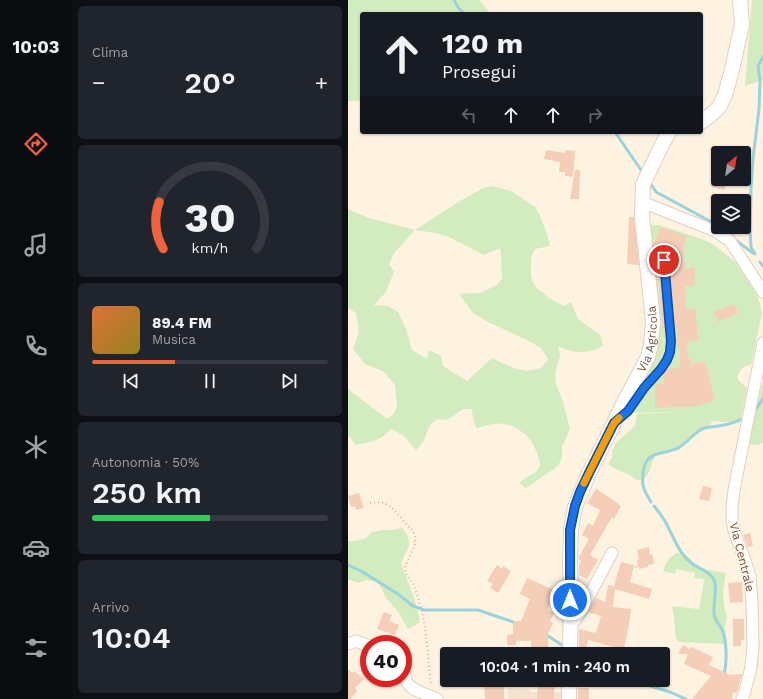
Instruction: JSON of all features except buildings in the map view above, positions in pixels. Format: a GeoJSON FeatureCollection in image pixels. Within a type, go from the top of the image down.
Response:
{"type":"FeatureCollection","features":[{"type":"Feature","properties":{"kind":"street"},"geometry":{"type":"LineString","coordinates":[[703,121],[712,114],[725,95],[742,24],[740,0]]}},
{"type":"Feature","properties":{"kind":"street","name":"Via Agricola"},"geometry":{"type":"LineString","coordinates":[[570,647],[570,530],[575,506],[589,473],[648,357],[651,344],[653,320],[642,216],[643,184],[668,134]]}},
{"type":"Feature","properties":{"kind":"street"},"geometry":{"type":"LineString","coordinates":[[642,202],[715,231],[730,241],[763,292]]}},
{"type":"Feature","properties":{"kind":"street","name":"Via Centrale"},"geometry":{"type":"LineString","coordinates":[[742,699],[752,667],[752,601],[750,577],[734,531],[732,508],[734,490],[763,344]]}},
{"type":"Feature","properties":{"kind":"street"},"geometry":{"type":"LineString","coordinates":[[570,628],[581,611],[612,553]]}},
{"type":"Feature","properties":{"kind":"street"},"geometry":{"type":"LineString","coordinates":[[348,644],[356,641],[360,643]]}},
{"type":"Feature","properties":{"kind":"street"},"geometry":{"type":"LineString","coordinates":[[410,687],[435,698]]}},
{"type":"Feature","properties":{"kind":"street"},"geometry":{"type":"LineString","coordinates":[[569,687],[569,699]]}},
{"type":"Feature","properties":{"kind":"lane"},"geometry":{"type":"LineString","coordinates":[[614,423],[628,411],[644,388],[661,369],[670,352],[671,341],[664,260]]}},
{"type":"Feature","properties":{"kind":"path"},"geometry":{"type":"LineString","coordinates":[[370,503],[378,502],[395,509],[415,534],[414,546],[405,570],[414,585],[422,611],[435,698]]}},
{"type":"Feature","properties":{"kind":"shaded area"},"geometry":{"type":"Polygon","coordinates":[[[508,688],[530,690],[530,692],[564,692],[564,699],[508,699],[508,688]]]}},
{"type":"Feature","properties":{"kind":"green space"},"geometry":{"type":"Polygon","coordinates":[[[348,0],[479,0],[489,12],[360,12],[360,101],[348,101],[348,0]]]}},
{"type":"Feature","properties":{"kind":"green space"},"geometry":{"type":"Polygon","coordinates":[[[752,0],[763,0],[763,80],[745,86],[752,0]]]}},
{"type":"Feature","properties":{"kind":"green space"},"geometry":{"type":"Polygon","coordinates":[[[492,186],[511,191],[535,207],[547,234],[550,246],[535,249],[531,258],[531,277],[535,286],[549,298],[564,306],[571,302],[578,319],[600,335],[603,345],[592,351],[584,352],[571,351],[558,346],[560,355],[555,374],[556,384],[563,402],[570,429],[562,447],[562,457],[558,466],[526,488],[519,483],[537,471],[540,465],[538,455],[530,439],[514,427],[507,425],[493,424],[476,428],[472,409],[463,409],[447,420],[437,419],[430,425],[423,442],[416,450],[403,435],[391,429],[381,438],[356,445],[348,435],[348,389],[387,419],[394,414],[397,404],[395,385],[383,371],[365,364],[353,349],[359,332],[356,313],[348,308],[348,209],[369,218],[415,230],[483,188],[492,186]],[[415,230],[395,252],[389,264],[394,272],[386,292],[374,305],[388,306],[398,312],[406,329],[412,350],[427,359],[429,350],[441,356],[443,366],[467,381],[492,358],[513,368],[527,371],[541,368],[548,359],[541,348],[473,313],[459,294],[480,293],[497,285],[502,278],[500,248],[484,255],[449,237],[436,233],[415,230]]]}},
{"type":"Feature","properties":{"kind":"green space"},"geometry":{"type":"Polygon","coordinates":[[[648,225],[659,225],[711,243],[736,262],[756,293],[762,314],[751,365],[742,368],[737,377],[739,381],[747,388],[740,423],[711,421],[712,422],[710,425],[690,437],[679,449],[667,450],[659,453],[653,460],[647,476],[639,480],[609,465],[609,461],[612,457],[612,451],[616,443],[635,426],[637,414],[681,412],[629,413],[625,407],[653,354],[648,225]]]}},
{"type":"Feature","properties":{"kind":"green space"},"geometry":{"type":"Polygon","coordinates":[[[763,382],[763,443],[757,445],[747,444],[763,382]]]}},
{"type":"Feature","properties":{"kind":"green space"},"geometry":{"type":"Polygon","coordinates":[[[402,528],[408,536],[409,546],[401,563],[414,598],[420,621],[408,629],[399,613],[386,598],[377,582],[367,580],[358,583],[348,579],[348,541],[356,541],[366,538],[372,532],[402,528]]]}},
{"type":"Feature","properties":{"kind":"green space"},"geometry":{"type":"Polygon","coordinates":[[[681,552],[692,560],[695,568],[726,573],[723,593],[727,617],[725,627],[726,644],[679,642],[676,639],[672,606],[699,609],[704,579],[694,578],[695,573],[676,569],[675,574],[663,571],[669,558],[681,552]]]}},
{"type":"Feature","properties":{"kind":"waterway"},"geometry":{"type":"LineString","coordinates":[[454,0],[463,12]]}},
{"type":"Feature","properties":{"kind":"waterway"},"geometry":{"type":"LineString","coordinates":[[755,254],[751,247],[751,189],[759,109],[760,80],[758,66],[763,57]]}},
{"type":"Feature","properties":{"kind":"waterway"},"geometry":{"type":"LineString","coordinates":[[616,134],[643,173]]}},
{"type":"Feature","properties":{"kind":"waterway"},"geometry":{"type":"LineString","coordinates":[[649,181],[656,192],[711,222]]}},
{"type":"Feature","properties":{"kind":"waterway"},"geometry":{"type":"LineString","coordinates":[[734,239],[753,253]]}},
{"type":"Feature","properties":{"kind":"waterway"},"geometry":{"type":"LineString","coordinates":[[760,262],[763,266]]}},
{"type":"Feature","properties":{"kind":"waterway"},"geometry":{"type":"LineString","coordinates":[[755,410],[763,399]]}},
{"type":"Feature","properties":{"kind":"waterway"},"geometry":{"type":"LineString","coordinates":[[651,502],[643,485],[643,472],[645,464],[650,457],[678,448],[702,429],[729,424],[744,418]]}},
{"type":"Feature","properties":{"kind":"waterway"},"geometry":{"type":"LineString","coordinates":[[654,506],[663,519],[679,549],[686,558],[709,574],[714,580],[716,587],[714,616],[723,632],[726,648],[724,675]]}},
{"type":"Feature","properties":{"kind":"waterway"},"geometry":{"type":"LineString","coordinates":[[348,565],[361,571],[398,594],[413,606],[424,610],[478,610],[516,623]]}},
{"type":"Feature","properties":{"kind":"waterway"},"geometry":{"type":"LineString","coordinates":[[545,634],[562,645]]}},
{"type":"Feature","properties":{"kind":"waterway"},"geometry":{"type":"LineString","coordinates":[[654,687],[686,699]]}},
{"type":"Feature","properties":{"kind":"slow traffic"},"geometry":{"type":"LineString","coordinates":[[584,483],[614,423],[619,418]]}},
{"type":"Feature","properties":{"kind":"route"},"geometry":{"type":"LineString","coordinates":[[570,600],[570,530],[575,506],[580,492],[614,423],[628,411],[644,388],[661,369],[670,352],[671,341],[664,260]]}}]}
